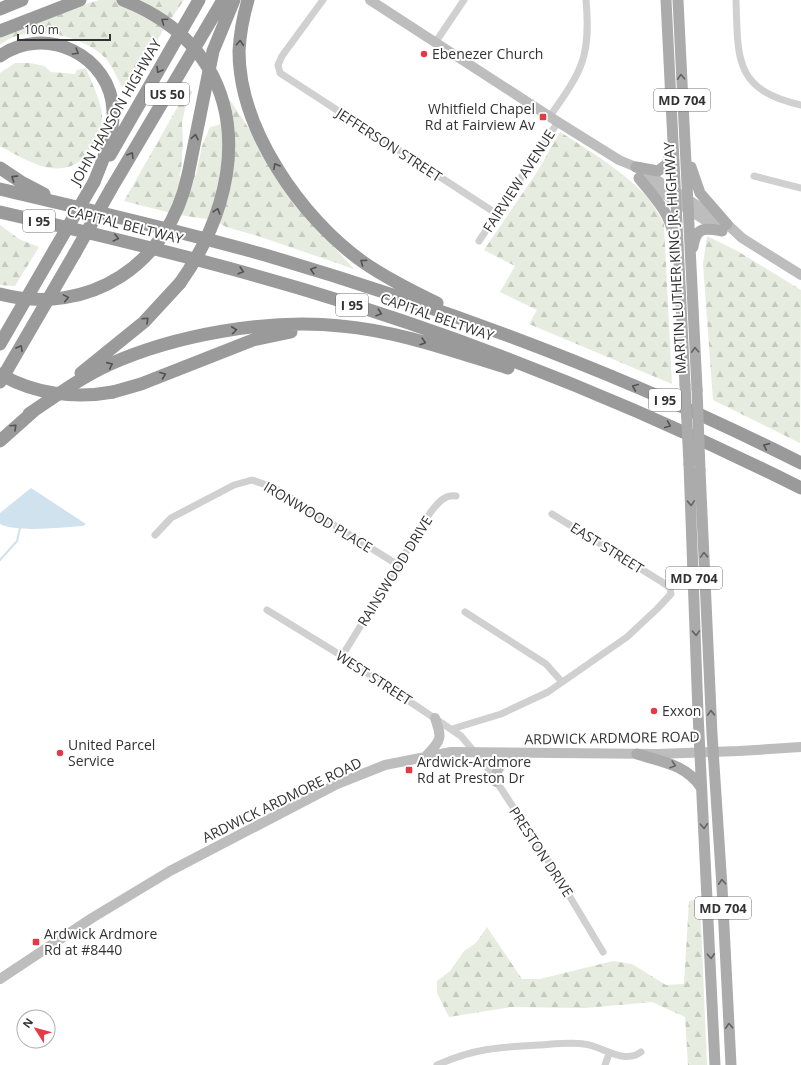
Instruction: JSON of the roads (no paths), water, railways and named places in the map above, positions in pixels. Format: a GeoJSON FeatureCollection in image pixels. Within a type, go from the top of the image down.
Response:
{"type":"FeatureCollection","features":[{"type":"Feature","properties":{"kind":"highway"},"geometry":{"type":"LineString","coordinates":[[0,9],[22,0]]}},
{"type":"Feature","properties":{"kind":"highway"},"geometry":{"type":"LineString","coordinates":[[0,31],[80,0]]}},
{"type":"Feature","properties":{"kind":"highway"},"geometry":{"type":"LineString","coordinates":[[0,441],[29,414],[144,322],[180,283],[205,241],[221,199],[228,168],[230,149],[226,114],[213,78],[196,50],[162,19],[123,0]]}},
{"type":"Feature","properties":{"kind":"highway","name":"JOHN HANSON HIGHWAY"},"geometry":{"type":"LineString","coordinates":[[0,344],[199,0]]}},
{"type":"Feature","properties":{"kind":"highway","name":"US 50"},"geometry":{"type":"LineString","coordinates":[[0,382],[223,0]]}},
{"type":"Feature","properties":{"kind":"highway"},"geometry":{"type":"LineString","coordinates":[[0,294],[14,298],[51,300],[72,297],[94,290],[114,281],[133,268],[164,236],[180,203],[188,175],[213,51],[234,0]]}},
{"type":"Feature","properties":{"kind":"highway"},"geometry":{"type":"LineString","coordinates":[[248,0],[241,31],[239,51],[241,74],[245,94],[260,133],[280,173],[305,208],[333,237],[362,261],[378,272],[470,322]]}},
{"type":"Feature","properties":{"kind":"highway"},"geometry":{"type":"LineString","coordinates":[[0,56],[23,45],[47,43],[59,45],[82,55],[102,76],[112,101],[113,112],[108,142],[94,182]]}},
{"type":"Feature","properties":{"kind":"highway"},"geometry":{"type":"LineString","coordinates":[[0,168],[35,190],[75,206]]}},
{"type":"Feature","properties":{"kind":"highway","name":"CAPITAL BELTWAY"},"geometry":{"type":"LineString","coordinates":[[0,189],[167,229],[272,258],[470,322],[640,389],[801,463]]}},
{"type":"Feature","properties":{"kind":"highway","name":"CAPITAL BELTWAY"},"geometry":{"type":"LineString","coordinates":[[0,212],[127,241],[302,289],[433,331],[619,404],[732,454],[801,488]]}},
{"type":"Feature","properties":{"kind":"highway"},"geometry":{"type":"LineString","coordinates":[[29,414],[83,378],[108,365],[142,351],[200,336],[231,330],[292,325],[342,326],[385,333],[447,349],[619,404]]}},
{"type":"Feature","properties":{"kind":"highway"},"geometry":{"type":"LineString","coordinates":[[0,374],[20,384],[50,393],[83,395],[113,392],[141,384],[230,348],[273,336],[319,330],[385,333]]}},
{"type":"Feature","properties":{"kind":"main road"},"geometry":{"type":"LineString","coordinates":[[370,0],[676,197],[801,275]]}},
{"type":"Feature","properties":{"kind":"main road","name":"MARTIN LUTHER KING JR. HIGHWAY"},"geometry":{"type":"LineString","coordinates":[[666,0],[689,464],[700,751],[713,993],[715,1065]]}},
{"type":"Feature","properties":{"kind":"main road","name":"MARTIN LUTHER KING JR. HIGHWAY"},"geometry":{"type":"LineString","coordinates":[[678,0],[713,752],[722,887],[731,1065]]}},
{"type":"Feature","properties":{"kind":"main road"},"geometry":{"type":"LineString","coordinates":[[684,137],[696,185],[724,227]]}},
{"type":"Feature","properties":{"kind":"main road"},"geometry":{"type":"LineString","coordinates":[[638,172],[653,171],[663,168],[670,158],[673,145]]}},
{"type":"Feature","properties":{"kind":"main road"},"geometry":{"type":"LineString","coordinates":[[638,172],[660,203],[669,219],[679,264]]}},
{"type":"Feature","properties":{"kind":"main road"},"geometry":{"type":"LineString","coordinates":[[691,265],[694,240],[699,232],[707,228],[724,227]]}},
{"type":"Feature","properties":{"kind":"main road"},"geometry":{"type":"LineString","coordinates":[[427,756],[439,743],[441,735],[435,718]]}},
{"type":"Feature","properties":{"kind":"main road","name":"ARDWICK ARDMORE ROAD"},"geometry":{"type":"LineString","coordinates":[[0,979],[98,914],[176,868],[345,781],[385,765],[451,752],[637,754],[700,751],[713,752],[801,746]]}},
{"type":"Feature","properties":{"kind":"main road"},"geometry":{"type":"LineString","coordinates":[[496,782],[497,772],[507,753]]}},
{"type":"Feature","properties":{"kind":"main road"},"geometry":{"type":"LineString","coordinates":[[637,754],[681,768],[689,773],[702,787]]}},
{"type":"Feature","properties":{"kind":"street","name":"JEFFERSON STREET"},"geometry":{"type":"LineString","coordinates":[[323,0],[282,56],[278,65],[282,75],[497,214]]}},
{"type":"Feature","properties":{"kind":"street"},"geometry":{"type":"LineString","coordinates":[[435,43],[464,0]]}},
{"type":"Feature","properties":{"kind":"street","name":"FAIRVIEW AVENUE"},"geometry":{"type":"LineString","coordinates":[[479,241],[554,119],[577,76],[583,62],[588,34],[586,0]]}},
{"type":"Feature","properties":{"kind":"street"},"geometry":{"type":"LineString","coordinates":[[736,0],[738,48],[740,61],[746,74],[763,91],[778,99],[801,105]]}},
{"type":"Feature","properties":{"kind":"street"},"geometry":{"type":"LineString","coordinates":[[754,176],[801,188]]}},
{"type":"Feature","properties":{"kind":"street","name":"IRONWOOD PLACE"},"geometry":{"type":"LineString","coordinates":[[155,535],[171,518],[234,485],[252,480],[275,488],[398,565]]}},
{"type":"Feature","properties":{"kind":"street","name":"RAINSWOOD DRIVE"},"geometry":{"type":"LineString","coordinates":[[342,656],[433,510],[449,495],[456,496]]}},
{"type":"Feature","properties":{"kind":"street","name":"EAST STREET"},"geometry":{"type":"LineString","coordinates":[[552,514],[662,582],[670,588],[671,594],[657,610],[627,637],[562,682]]}},
{"type":"Feature","properties":{"kind":"street","name":"WEST STREET"},"geometry":{"type":"LineString","coordinates":[[267,610],[342,656],[435,718],[461,736],[475,753]]}},
{"type":"Feature","properties":{"kind":"street"},"geometry":{"type":"LineString","coordinates":[[452,730],[521,706],[548,692],[562,682],[546,664],[466,612]]}},
{"type":"Feature","properties":{"kind":"street","name":"PRESTON DRIVE"},"geometry":{"type":"LineString","coordinates":[[475,753],[554,870],[603,952]]}},
{"type":"Feature","properties":{"kind":"street"},"geometry":{"type":"LineString","coordinates":[[437,1065],[467,1053],[495,1048],[581,1043],[597,1047],[610,1054],[626,1058],[634,1057],[640,1052]]}},
{"type":"Feature","properties":{"kind":"street"},"geometry":{"type":"LineString","coordinates":[[605,1065],[610,1054]]}},
{"type":"Feature","properties":{"kind":"water"},"geometry":{"type":"Polygon","coordinates":[[[31,488],[86,524],[83,526],[28,529],[8,527],[0,524],[0,513],[31,488]]]}},
{"type":"Feature","properties":{"kind":"waterway"},"geometry":{"type":"LineString","coordinates":[[0,560],[17,541],[20,528]]}},
{"type":"Feature","properties":{"kind":"place","name":"Ebenezer Church"},"geometry":{"type":"Point","coordinates":[424,54]}},
{"type":"Feature","properties":{"kind":"place","name":"Whitfield Chapel Rd at Fairview Av"},"geometry":{"type":"Point","coordinates":[543,117]}},
{"type":"Feature","properties":{"kind":"place","name":"Exxon"},"geometry":{"type":"Point","coordinates":[654,711]}},
{"type":"Feature","properties":{"kind":"place","name":"United Parcel Service"},"geometry":{"type":"Point","coordinates":[60,753]}},
{"type":"Feature","properties":{"kind":"place","name":"Ardwick-Ardmore Rd at Preston Dr"},"geometry":{"type":"Point","coordinates":[409,770]}},
{"type":"Feature","properties":{"kind":"place","name":"Ardwick Ardmore Rd at #8440"},"geometry":{"type":"Point","coordinates":[36,942]}}]}
